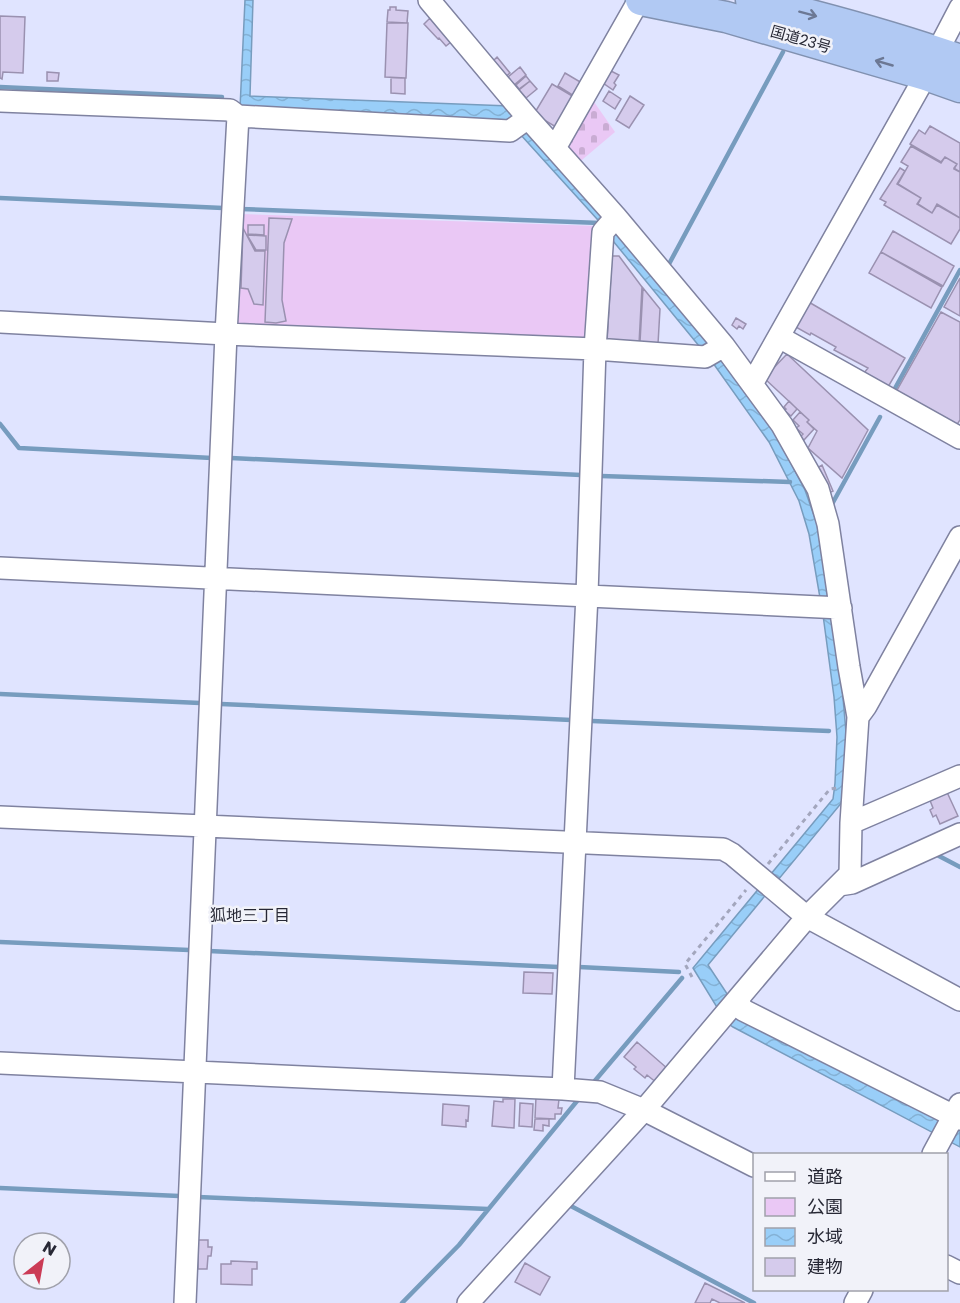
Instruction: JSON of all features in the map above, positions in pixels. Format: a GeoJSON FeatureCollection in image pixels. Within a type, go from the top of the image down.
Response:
{"type":"FeatureCollection","features":[{"type":"Feature","properties":{"kind":"highway","name":"国道23号"},"geometry":{"type":"LineString","coordinates":[[640,0],[941,62]]}},
{"type":"Feature","properties":{"kind":"highway","name":"国道23号"},"geometry":{"type":"LineString","coordinates":[[751,0],[810,14],[941,62],[960,87]]}},
{"type":"Feature","properties":{"kind":"street"},"geometry":{"type":"LineString","coordinates":[[429,0],[555,148],[610,225],[724,346],[782,424],[818,489],[828,524],[858,717],[850,874],[807,917],[644,1110],[472,1302]]}},
{"type":"Feature","properties":{"kind":"street"},"geometry":{"type":"LineString","coordinates":[[555,148],[640,0]]}},
{"type":"Feature","properties":{"kind":"street"},"geometry":{"type":"LineString","coordinates":[[752,384],[941,62],[960,8]]}},
{"type":"Feature","properties":{"kind":"street"},"geometry":{"type":"LineString","coordinates":[[0,100],[230,110],[238,116],[510,131],[528,118]]}},
{"type":"Feature","properties":{"kind":"street"},"geometry":{"type":"LineString","coordinates":[[184,1303],[226,334],[238,116]]}},
{"type":"Feature","properties":{"kind":"street"},"geometry":{"type":"LineString","coordinates":[[563,1089],[587,595],[595,349],[610,225]]}},
{"type":"Feature","properties":{"kind":"street"},"geometry":{"type":"LineString","coordinates":[[0,322],[595,349],[705,357],[724,346]]}},
{"type":"Feature","properties":{"kind":"street"},"geometry":{"type":"LineString","coordinates":[[779,337],[960,438]]}},
{"type":"Feature","properties":{"kind":"street"},"geometry":{"type":"LineString","coordinates":[[858,717],[960,537]]}},
{"type":"Feature","properties":{"kind":"street"},"geometry":{"type":"LineString","coordinates":[[0,568],[841,608]]}},
{"type":"Feature","properties":{"kind":"street"},"geometry":{"type":"LineString","coordinates":[[851,824],[960,776]]}},
{"type":"Feature","properties":{"kind":"street"},"geometry":{"type":"LineString","coordinates":[[0,817],[723,849],[807,917],[960,1000]]}},
{"type":"Feature","properties":{"kind":"street"},"geometry":{"type":"LineString","coordinates":[[837,886],[852,883],[960,834]]}},
{"type":"Feature","properties":{"kind":"street"},"geometry":{"type":"LineString","coordinates":[[737,1000],[743,1010],[958,1113],[937,1147]]}},
{"type":"Feature","properties":{"kind":"street"},"geometry":{"type":"LineString","coordinates":[[0,1063],[600,1092],[644,1110],[753,1165]]}},
{"type":"Feature","properties":{"kind":"green space"},"geometry":{"type":"Polygon","coordinates":[[[592,99],[615,132],[576,165],[562,148],[592,99]]]}},
{"type":"Feature","properties":{"kind":"green space"},"geometry":{"type":"Polygon","coordinates":[[[240,214],[598,226],[589,340],[233,325],[240,214]]]}},
{"type":"Feature","properties":{"kind":"water"},"geometry":{"type":"Polygon","coordinates":[[[245,0],[253,0],[250,96],[510,106],[721,358],[775,433],[805,490],[817,524],[842,686],[847,744],[843,801],[708,965],[741,1015],[960,1130],[960,1147],[733,1027],[726,1022],[693,968],[833,799],[837,737],[834,697],[809,534],[799,501],[769,442],[713,363],[597,219],[509,120],[240,108],[245,0]]]}},
{"type":"Feature","properties":{"kind":"building"},"geometry":{"type":"Polygon","coordinates":[[[390,7],[408,11],[407,23],[387,22],[390,7]]]}},
{"type":"Feature","properties":{"kind":"building"},"geometry":{"type":"Polygon","coordinates":[[[0,16],[25,17],[23,73],[3,72],[2,79],[0,78],[0,16]]]}},
{"type":"Feature","properties":{"kind":"building"},"geometry":{"type":"Polygon","coordinates":[[[430,18],[451,42],[446,46],[424,24],[430,18]]]}},
{"type":"Feature","properties":{"kind":"building"},"geometry":{"type":"Polygon","coordinates":[[[387,23],[408,23],[406,78],[385,77],[387,23]]]}},
{"type":"Feature","properties":{"kind":"building"},"geometry":{"type":"Polygon","coordinates":[[[497,57],[510,73],[505,77],[492,62],[497,57]]]}},
{"type":"Feature","properties":{"kind":"building"},"geometry":{"type":"Polygon","coordinates":[[[520,67],[526,75],[514,85],[508,77],[520,67]]]}},
{"type":"Feature","properties":{"kind":"building"},"geometry":{"type":"Polygon","coordinates":[[[611,71],[619,75],[613,90],[603,83],[611,71]]]}},
{"type":"Feature","properties":{"kind":"building"},"geometry":{"type":"Polygon","coordinates":[[[47,72],[59,73],[58,81],[47,81],[47,72]]]}},
{"type":"Feature","properties":{"kind":"building"},"geometry":{"type":"Polygon","coordinates":[[[565,73],[582,83],[574,96],[558,86],[565,73]]]}},
{"type":"Feature","properties":{"kind":"building"},"geometry":{"type":"Polygon","coordinates":[[[526,76],[530,81],[519,89],[516,85],[526,76]]]}},
{"type":"Feature","properties":{"kind":"building"},"geometry":{"type":"Polygon","coordinates":[[[391,78],[405,78],[405,94],[391,93],[391,78]]]}},
{"type":"Feature","properties":{"kind":"building"},"geometry":{"type":"Polygon","coordinates":[[[530,81],[537,89],[526,98],[519,90],[530,81]]]}},
{"type":"Feature","properties":{"kind":"building"},"geometry":{"type":"Polygon","coordinates":[[[552,84],[574,97],[556,127],[534,114],[552,84]]]}},
{"type":"Feature","properties":{"kind":"building"},"geometry":{"type":"Polygon","coordinates":[[[609,91],[621,99],[615,109],[603,101],[609,91]]]}},
{"type":"Feature","properties":{"kind":"building"},"geometry":{"type":"Polygon","coordinates":[[[630,96],[644,105],[629,128],[616,120],[630,96]]]}},
{"type":"Feature","properties":{"kind":"building"},"geometry":{"type":"Polygon","coordinates":[[[930,126],[960,143],[960,172],[954,168],[957,164],[945,157],[941,162],[910,144],[919,130],[925,134],[930,126]]]}},
{"type":"Feature","properties":{"kind":"building"},"geometry":{"type":"Polygon","coordinates":[[[911,146],[941,163],[945,157],[957,164],[954,169],[960,172],[960,218],[937,204],[932,213],[918,204],[921,198],[898,184],[908,166],[901,162],[911,146]]]}},
{"type":"Feature","properties":{"kind":"building"},"geometry":{"type":"Polygon","coordinates":[[[900,168],[905,171],[897,184],[921,198],[917,204],[932,213],[937,205],[960,218],[960,229],[951,244],[884,205],[886,202],[880,199],[900,168]]]}},
{"type":"Feature","properties":{"kind":"building"},"geometry":{"type":"Polygon","coordinates":[[[269,218],[292,219],[284,243],[282,300],[286,321],[276,323],[265,322],[269,218]]]}},
{"type":"Feature","properties":{"kind":"building"},"geometry":{"type":"Polygon","coordinates":[[[248,225],[264,225],[264,235],[248,234],[248,225]]]}},
{"type":"Feature","properties":{"kind":"building"},"geometry":{"type":"Polygon","coordinates":[[[243,228],[255,251],[265,251],[263,305],[254,304],[248,289],[241,288],[243,228]]]}},
{"type":"Feature","properties":{"kind":"building"},"geometry":{"type":"Polygon","coordinates":[[[893,231],[954,266],[943,286],[881,252],[893,231]]]}},
{"type":"Feature","properties":{"kind":"building"},"geometry":{"type":"Polygon","coordinates":[[[247,235],[266,236],[266,250],[256,250],[247,235]]]}},
{"type":"Feature","properties":{"kind":"building"},"geometry":{"type":"Polygon","coordinates":[[[881,252],[942,287],[931,308],[869,273],[881,252]]]}},
{"type":"Feature","properties":{"kind":"building"},"geometry":{"type":"Polygon","coordinates":[[[612,256],[619,256],[642,287],[639,344],[607,342],[612,256]]]}},
{"type":"Feature","properties":{"kind":"building"},"geometry":{"type":"Polygon","coordinates":[[[960,278],[960,316],[944,307],[960,278]]]}},
{"type":"Feature","properties":{"kind":"building"},"geometry":{"type":"Polygon","coordinates":[[[643,288],[660,309],[658,344],[640,342],[643,288]]]}},
{"type":"Feature","properties":{"kind":"building"},"geometry":{"type":"Polygon","coordinates":[[[807,301],[905,358],[888,387],[864,373],[868,368],[834,350],[836,347],[811,333],[810,335],[796,327],[793,328],[807,301]]]}},
{"type":"Feature","properties":{"kind":"building"},"geometry":{"type":"Polygon","coordinates":[[[941,312],[960,322],[960,420],[956,426],[896,392],[941,312]]]}},
{"type":"Feature","properties":{"kind":"building"},"geometry":{"type":"Polygon","coordinates":[[[736,318],[746,324],[743,329],[739,326],[737,329],[732,325],[736,318]]]}},
{"type":"Feature","properties":{"kind":"building"},"geometry":{"type":"Polygon","coordinates":[[[787,354],[868,430],[842,478],[808,448],[817,431],[807,422],[809,420],[764,378],[787,354]]]}},
{"type":"Feature","properties":{"kind":"building"},"geometry":{"type":"Polygon","coordinates":[[[789,401],[797,409],[791,416],[784,410],[789,401]]]}},
{"type":"Feature","properties":{"kind":"building"},"geometry":{"type":"Polygon","coordinates":[[[800,412],[809,420],[807,422],[814,429],[804,440],[800,437],[803,434],[796,428],[799,426],[793,420],[800,412]]]}},
{"type":"Feature","properties":{"kind":"building"},"geometry":{"type":"Polygon","coordinates":[[[822,465],[833,491],[828,493],[817,468],[822,465]]]}},
{"type":"Feature","properties":{"kind":"building"},"geometry":{"type":"Polygon","coordinates":[[[946,790],[958,816],[940,824],[936,815],[933,817],[930,810],[933,808],[929,798],[946,790]]]}},
{"type":"Feature","properties":{"kind":"building"},"geometry":{"type":"Polygon","coordinates":[[[524,972],[553,973],[552,994],[523,993],[524,972]]]}},
{"type":"Feature","properties":{"kind":"building"},"geometry":{"type":"Polygon","coordinates":[[[637,1042],[668,1069],[657,1083],[647,1075],[645,1078],[624,1057],[637,1042]]]}},
{"type":"Feature","properties":{"kind":"building"},"geometry":{"type":"Polygon","coordinates":[[[536,1097],[559,1099],[558,1108],[562,1108],[561,1114],[555,1114],[555,1119],[535,1118],[536,1097]]]}},
{"type":"Feature","properties":{"kind":"building"},"geometry":{"type":"Polygon","coordinates":[[[503,1099],[515,1099],[514,1128],[492,1126],[494,1101],[503,1102],[503,1099]]]}},
{"type":"Feature","properties":{"kind":"building"},"geometry":{"type":"Polygon","coordinates":[[[520,1103],[533,1104],[532,1127],[519,1126],[520,1103]]]}},
{"type":"Feature","properties":{"kind":"building"},"geometry":{"type":"Polygon","coordinates":[[[443,1104],[469,1106],[466,1127],[442,1125],[443,1104]]]}},
{"type":"Feature","properties":{"kind":"building"},"geometry":{"type":"Polygon","coordinates":[[[535,1119],[549,1119],[549,1126],[543,1125],[543,1131],[534,1130],[535,1119]]]}},
{"type":"Feature","properties":{"kind":"building"},"geometry":{"type":"Polygon","coordinates":[[[198,1240],[208,1240],[208,1247],[212,1247],[211,1256],[208,1256],[207,1269],[198,1269],[198,1240]]]}},
{"type":"Feature","properties":{"kind":"building"},"geometry":{"type":"Polygon","coordinates":[[[231,1261],[257,1262],[257,1269],[252,1269],[252,1285],[221,1284],[221,1264],[231,1264],[231,1261]]]}},
{"type":"Feature","properties":{"kind":"building"},"geometry":{"type":"Polygon","coordinates":[[[525,1263],[550,1277],[540,1295],[515,1282],[525,1263]]]}},
{"type":"Feature","properties":{"kind":"building"},"geometry":{"type":"Polygon","coordinates":[[[705,1283],[745,1303],[720,1303],[712,1299],[710,1303],[695,1303],[705,1283]]]}},
{"type":"Feature","properties":{"kind":"waterway"},"geometry":{"type":"LineString","coordinates":[[669,264],[783,52]]}},
{"type":"Feature","properties":{"kind":"waterway"},"geometry":{"type":"LineString","coordinates":[[0,87],[222,97]]}},
{"type":"Feature","properties":{"kind":"waterway"},"geometry":{"type":"LineString","coordinates":[[0,198],[223,208]]}},
{"type":"Feature","properties":{"kind":"waterway"},"geometry":{"type":"LineString","coordinates":[[241,209],[600,223]]}},
{"type":"Feature","properties":{"kind":"waterway"},"geometry":{"type":"LineString","coordinates":[[893,392],[960,270]]}},
{"type":"Feature","properties":{"kind":"waterway"},"geometry":{"type":"LineString","coordinates":[[831,506],[880,417]]}},
{"type":"Feature","properties":{"kind":"waterway"},"geometry":{"type":"LineString","coordinates":[[0,424],[19,448],[212,458]]}},
{"type":"Feature","properties":{"kind":"waterway"},"geometry":{"type":"LineString","coordinates":[[231,458],[581,475]]}},
{"type":"Feature","properties":{"kind":"waterway"},"geometry":{"type":"LineString","coordinates":[[601,476],[790,482]]}},
{"type":"Feature","properties":{"kind":"waterway"},"geometry":{"type":"LineString","coordinates":[[0,694],[200,703]]}},
{"type":"Feature","properties":{"kind":"waterway"},"geometry":{"type":"LineString","coordinates":[[221,704],[571,720]]}},
{"type":"Feature","properties":{"kind":"waterway"},"geometry":{"type":"LineString","coordinates":[[592,721],[829,731]]}},
{"type":"Feature","properties":{"kind":"waterway"},"geometry":{"type":"LineString","coordinates":[[939,856],[960,867]]}},
{"type":"Feature","properties":{"kind":"waterway"},"geometry":{"type":"LineString","coordinates":[[0,942],[189,950]]}},
{"type":"Feature","properties":{"kind":"waterway"},"geometry":{"type":"LineString","coordinates":[[209,951],[559,967]]}},
{"type":"Feature","properties":{"kind":"waterway"},"geometry":{"type":"LineString","coordinates":[[579,967],[679,972]]}},
{"type":"Feature","properties":{"kind":"waterway"},"geometry":{"type":"LineString","coordinates":[[593,1083],[682,978]]}},
{"type":"Feature","properties":{"kind":"waterway"},"geometry":{"type":"LineString","coordinates":[[402,1303],[459,1245],[577,1101]]}},
{"type":"Feature","properties":{"kind":"waterway"},"geometry":{"type":"LineString","coordinates":[[0,1188],[179,1196]]}},
{"type":"Feature","properties":{"kind":"waterway"},"geometry":{"type":"LineString","coordinates":[[198,1197],[488,1209]]}},
{"type":"Feature","properties":{"kind":"waterway"},"geometry":{"type":"LineString","coordinates":[[569,1205],[754,1303]]}},
{"type":"Feature","properties":{"kind":"district","name":"狐地三丁目"},"geometry":{"type":"Point","coordinates":[250,915]}}]}
